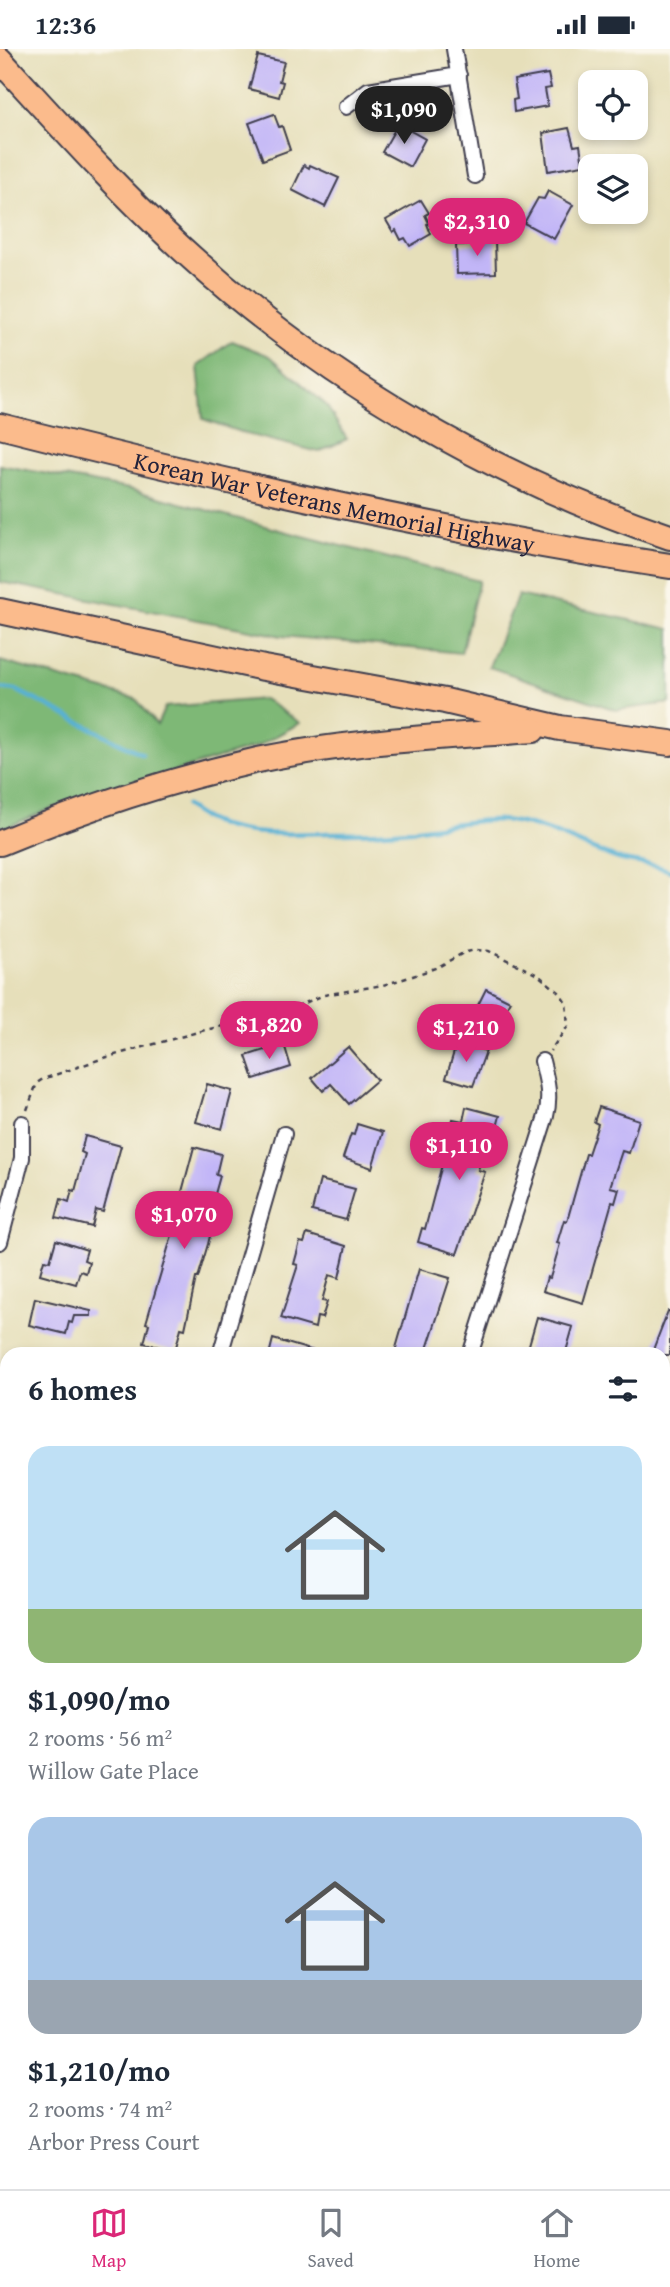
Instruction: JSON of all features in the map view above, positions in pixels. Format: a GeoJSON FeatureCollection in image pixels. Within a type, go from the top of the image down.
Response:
{"type":"FeatureCollection","features":[{"type":"Feature","properties":{"kind":"highway"},"geometry":{"type":"LineString","coordinates":[[0,60],[132,201],[192,258],[311,354],[377,398],[510,471],[614,517],[670,537]]}},
{"type":"Feature","properties":{"kind":"highway","name":"Korean War Veterans Memorial Highway"},"geometry":{"type":"LineString","coordinates":[[0,426],[191,472],[433,525],[670,566]]}},
{"type":"Feature","properties":{"kind":"highway"},"geometry":{"type":"LineString","coordinates":[[0,611],[264,669],[445,701],[560,728],[670,743]]}},
{"type":"Feature","properties":{"kind":"highway"},"geometry":{"type":"LineString","coordinates":[[0,843],[145,788],[260,760],[361,744],[560,728]]}},
{"type":"Feature","properties":{"kind":"street"},"geometry":{"type":"LineString","coordinates":[[454,49],[475,176]]}},
{"type":"Feature","properties":{"kind":"street"},"geometry":{"type":"LineString","coordinates":[[346,107],[369,90],[459,75]]}},
{"type":"Feature","properties":{"kind":"street"},"geometry":{"type":"LineString","coordinates":[[473,1347],[550,1101],[542,1061]]}},
{"type":"Feature","properties":{"kind":"street"},"geometry":{"type":"LineString","coordinates":[[0,1242],[22,1159],[23,1123]]}},
{"type":"Feature","properties":{"kind":"street"},"geometry":{"type":"LineString","coordinates":[[222,1347],[284,1134]]}},
{"type":"Feature","properties":{"kind":"path"},"geometry":{"type":"LineString","coordinates":[[23,1123],[37,1083],[43,1079],[104,1058],[205,1030],[278,1014],[324,995],[383,985],[410,977],[475,950],[489,951],[538,975],[559,992],[566,1002],[568,1026],[542,1061]]}},
{"type":"Feature","properties":{"kind":"green space"},"geometry":{"type":"Polygon","coordinates":[[[232,341],[270,356],[326,405],[347,439],[319,452],[246,434],[203,419],[198,366],[232,341]]]}},
{"type":"Feature","properties":{"kind":"green space"},"geometry":{"type":"Polygon","coordinates":[[[0,465],[129,489],[479,581],[461,653],[282,636],[0,582],[0,465]]]}},
{"type":"Feature","properties":{"kind":"green space"},"geometry":{"type":"Polygon","coordinates":[[[518,595],[670,629],[670,703],[616,710],[489,667],[518,595]]]}},
{"type":"Feature","properties":{"kind":"green space"},"geometry":{"type":"Polygon","coordinates":[[[0,661],[136,699],[157,725],[165,707],[264,699],[300,723],[258,746],[48,810],[0,830],[0,661]]]}},
{"type":"Feature","properties":{"kind":"building"},"geometry":{"type":"Polygon","coordinates":[[[258,56],[284,62],[279,81],[283,82],[279,97],[249,89],[258,56]]]}},
{"type":"Feature","properties":{"kind":"building"},"geometry":{"type":"Polygon","coordinates":[[[548,74],[551,88],[545,89],[548,106],[514,112],[513,100],[517,99],[514,80],[548,74]]]}},
{"type":"Feature","properties":{"kind":"building"},"geometry":{"type":"Polygon","coordinates":[[[274,114],[279,127],[282,126],[290,150],[263,160],[249,123],[274,114]]]}},
{"type":"Feature","properties":{"kind":"building"},"geometry":{"type":"Polygon","coordinates":[[[398,124],[425,139],[410,167],[382,152],[398,124]]]}},
{"type":"Feature","properties":{"kind":"building"},"geometry":{"type":"Polygon","coordinates":[[[569,128],[574,146],[580,145],[581,154],[578,154],[578,166],[548,171],[543,133],[569,128]]]}},
{"type":"Feature","properties":{"kind":"building"},"geometry":{"type":"Polygon","coordinates":[[[304,165],[339,178],[325,207],[292,190],[304,165]]]}},
{"type":"Feature","properties":{"kind":"building"},"geometry":{"type":"Polygon","coordinates":[[[548,191],[573,205],[554,239],[524,223],[538,198],[544,199],[548,191]]]}},
{"type":"Feature","properties":{"kind":"building"},"geometry":{"type":"Polygon","coordinates":[[[421,200],[429,213],[425,215],[431,234],[410,246],[405,238],[401,240],[396,230],[393,232],[386,220],[421,200]]]}},
{"type":"Feature","properties":{"kind":"building"},"geometry":{"type":"Polygon","coordinates":[[[495,240],[496,273],[457,274],[456,245],[495,240]]]}},
{"type":"Feature","properties":{"kind":"building"},"geometry":{"type":"Polygon","coordinates":[[[486,989],[510,1001],[491,1032],[470,1021],[486,989]]]}},
{"type":"Feature","properties":{"kind":"building"},"geometry":{"type":"Polygon","coordinates":[[[457,1042],[486,1051],[473,1086],[446,1078],[457,1042]]]}},
{"type":"Feature","properties":{"kind":"building"},"geometry":{"type":"Polygon","coordinates":[[[284,1044],[291,1067],[254,1079],[246,1056],[284,1044]]]}},
{"type":"Feature","properties":{"kind":"building"},"geometry":{"type":"Polygon","coordinates":[[[348,1047],[377,1080],[349,1104],[331,1084],[323,1091],[312,1078],[348,1047]]]}},
{"type":"Feature","properties":{"kind":"building"},"geometry":{"type":"Polygon","coordinates":[[[207,1084],[232,1091],[222,1129],[196,1122],[207,1084]]]}},
{"type":"Feature","properties":{"kind":"building"},"geometry":{"type":"Polygon","coordinates":[[[466,1107],[500,1116],[496,1131],[489,1129],[478,1170],[485,1172],[457,1254],[418,1242],[422,1228],[425,1229],[444,1157],[450,1159],[457,1133],[450,1132],[453,1119],[463,1121],[466,1107]]]}},
{"type":"Feature","properties":{"kind":"building"},"geometry":{"type":"Polygon","coordinates":[[[599,1107],[639,1120],[629,1153],[622,1151],[610,1187],[619,1189],[615,1203],[612,1202],[583,1303],[543,1291],[547,1277],[550,1278],[564,1220],[567,1221],[586,1154],[598,1124],[594,1122],[599,1107]]]}},
{"type":"Feature","properties":{"kind":"building"},"geometry":{"type":"Polygon","coordinates":[[[357,1124],[383,1132],[372,1168],[343,1158],[357,1124]]]}},
{"type":"Feature","properties":{"kind":"building"},"geometry":{"type":"Polygon","coordinates":[[[85,1136],[121,1146],[103,1212],[96,1210],[92,1227],[56,1218],[61,1199],[69,1202],[72,1190],[75,1191],[85,1154],[81,1152],[85,1136]]]}},
{"type":"Feature","properties":{"kind":"building"},"geometry":{"type":"Polygon","coordinates":[[[194,1147],[221,1154],[216,1175],[220,1176],[208,1219],[214,1220],[196,1278],[185,1329],[181,1328],[176,1347],[160,1347],[144,1343],[149,1324],[146,1323],[172,1235],[175,1219],[169,1218],[173,1201],[179,1203],[194,1147]]]}},
{"type":"Feature","properties":{"kind":"building"},"geometry":{"type":"Polygon","coordinates":[[[320,1180],[355,1189],[346,1220],[312,1211],[320,1180]]]}},
{"type":"Feature","properties":{"kind":"building"},"geometry":{"type":"Polygon","coordinates":[[[307,1234],[346,1246],[339,1278],[329,1275],[322,1301],[327,1302],[322,1318],[317,1317],[315,1328],[281,1318],[298,1265],[294,1264],[300,1242],[304,1243],[307,1234]]]}},
{"type":"Feature","properties":{"kind":"building"},"geometry":{"type":"Polygon","coordinates":[[[56,1240],[87,1250],[84,1260],[89,1262],[86,1273],[80,1271],[76,1284],[40,1274],[44,1260],[50,1261],[56,1240]]]}},
{"type":"Feature","properties":{"kind":"building"},"geometry":{"type":"Polygon","coordinates":[[[419,1269],[450,1278],[428,1347],[396,1347],[419,1269]]]}},
{"type":"Feature","properties":{"kind":"building"},"geometry":{"type":"Polygon","coordinates":[[[35,1298],[91,1311],[91,1316],[74,1316],[72,1323],[69,1322],[66,1334],[29,1325],[35,1298]]]}},
{"type":"Feature","properties":{"kind":"building"},"geometry":{"type":"Polygon","coordinates":[[[668,1311],[670,1311],[670,1347],[654,1347],[668,1311]]]}},
{"type":"Feature","properties":{"kind":"building"},"geometry":{"type":"Polygon","coordinates":[[[537,1317],[573,1327],[567,1347],[528,1347],[537,1317]]]}},
{"type":"Feature","properties":{"kind":"building"},"geometry":{"type":"Polygon","coordinates":[[[273,1339],[300,1347],[271,1347],[273,1339]]]}},
{"type":"Feature","properties":{"kind":"waterway"},"geometry":{"type":"LineString","coordinates":[[0,688],[16,690],[142,754]]}},
{"type":"Feature","properties":{"kind":"waterway"},"geometry":{"type":"LineString","coordinates":[[186,806],[201,817],[218,824],[272,834],[378,832],[475,821],[514,822],[545,830],[619,859],[670,871]]}}]}
